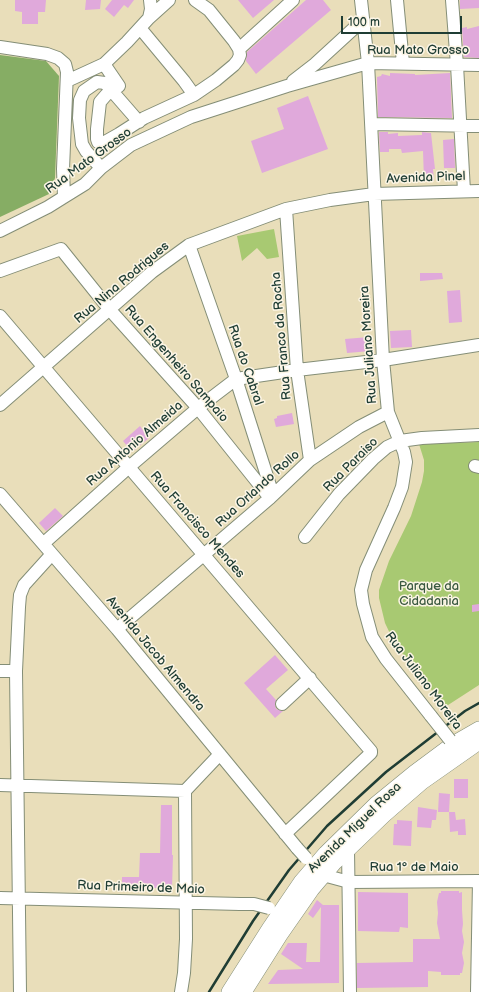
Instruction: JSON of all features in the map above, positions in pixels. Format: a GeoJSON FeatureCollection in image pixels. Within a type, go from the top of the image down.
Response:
{"type":"FeatureCollection","features":[{"type":"Feature","properties":{"kind":"main road","name":"Avenida Miguel Rosa"},"geometry":{"type":"LineString","coordinates":[[229,992],[274,911],[314,866],[376,804],[451,742],[478,735]]}},
{"type":"Feature","properties":{"kind":"main road","name":"Avenida Miguel Rosa"},"geometry":{"type":"LineString","coordinates":[[244,992],[280,935],[314,866],[348,850],[384,815],[478,735]]}},
{"type":"Feature","properties":{"kind":"street"},"geometry":{"type":"LineString","coordinates":[[149,18],[151,8],[150,0]]}},
{"type":"Feature","properties":{"kind":"street"},"geometry":{"type":"LineString","coordinates":[[104,64],[119,86],[100,102],[97,129],[98,142],[105,142],[139,122],[194,95],[234,65],[240,54],[239,49],[208,10],[195,0]]}},
{"type":"Feature","properties":{"kind":"street"},"geometry":{"type":"LineString","coordinates":[[239,49],[293,0]]}},
{"type":"Feature","properties":{"kind":"street","name":"Rua Juliano Moreira"},"geometry":{"type":"LineString","coordinates":[[361,0],[368,64],[372,124],[374,194],[383,360],[388,412],[404,452],[406,462],[402,487],[366,570],[361,590],[362,603],[372,637],[386,659],[451,742]]}},
{"type":"Feature","properties":{"kind":"street"},"geometry":{"type":"LineString","coordinates":[[397,0],[402,63]]}},
{"type":"Feature","properties":{"kind":"street"},"geometry":{"type":"LineString","coordinates":[[452,0],[464,191]]}},
{"type":"Feature","properties":{"kind":"street"},"geometry":{"type":"LineString","coordinates":[[67,81],[104,64],[140,28],[164,1]]}},
{"type":"Feature","properties":{"kind":"street","name":"Rua Mato Grosso"},"geometry":{"type":"LineString","coordinates":[[287,86],[315,64],[363,20]]}},
{"type":"Feature","properties":{"kind":"street"},"geometry":{"type":"LineString","coordinates":[[140,28],[194,95]]}},
{"type":"Feature","properties":{"kind":"street"},"geometry":{"type":"LineString","coordinates":[[0,47],[29,50],[58,58],[63,61],[67,68],[63,180],[64,197]]}},
{"type":"Feature","properties":{"kind":"street","name":"Rua Mato Grosso"},"geometry":{"type":"LineString","coordinates":[[0,231],[48,207],[85,184],[101,168],[132,145],[191,117],[320,76],[368,64],[402,63],[479,66]]}},
{"type":"Feature","properties":{"kind":"street"},"geometry":{"type":"LineString","coordinates":[[315,64],[312,72],[313,74],[320,76]]}},
{"type":"Feature","properties":{"kind":"street"},"geometry":{"type":"LineString","coordinates":[[101,168],[86,151],[82,144],[79,118],[80,100],[84,91],[97,82],[105,83],[139,122]]}},
{"type":"Feature","properties":{"kind":"street"},"geometry":{"type":"LineString","coordinates":[[372,124],[479,126]]}},
{"type":"Feature","properties":{"kind":"street"},"geometry":{"type":"LineString","coordinates":[[63,180],[85,184]]}},
{"type":"Feature","properties":{"kind":"street","name":"Avenida Pinel"},"geometry":{"type":"LineString","coordinates":[[374,194],[479,191]]}},
{"type":"Feature","properties":{"kind":"street","name":"Rua Nina Rodrigues"},"geometry":{"type":"LineString","coordinates":[[0,405],[152,272],[189,245],[286,209],[330,200],[374,194]]}},
{"type":"Feature","properties":{"kind":"street","name":"Rua Franco da Rocha"},"geometry":{"type":"LineString","coordinates":[[286,209],[297,370],[310,460]]}},
{"type":"Feature","properties":{"kind":"street","name":"Rua do Cabral"},"geometry":{"type":"LineString","coordinates":[[189,245],[236,379],[272,496]]}},
{"type":"Feature","properties":{"kind":"street","name":"Rua Engenheiro Sampaio"},"geometry":{"type":"LineString","coordinates":[[0,271],[61,249],[110,310],[198,408],[272,496]]}},
{"type":"Feature","properties":{"kind":"street","name":"Rua Francisco Mendes"},"geometry":{"type":"LineString","coordinates":[[0,316],[371,751],[371,754],[285,834]]}},
{"type":"Feature","properties":{"kind":"street","name":"Rua Antonio Almeida"},"geometry":{"type":"LineString","coordinates":[[44,543],[129,466],[198,408],[236,379],[383,360],[479,345]]}},
{"type":"Feature","properties":{"kind":"street","name":"Rua Orlando Rollo"},"geometry":{"type":"LineString","coordinates":[[117,629],[272,496],[310,460],[359,427],[388,412]]}},
{"type":"Feature","properties":{"kind":"street","name":"Rua Paraiso"},"geometry":{"type":"LineString","coordinates":[[305,537],[339,494],[387,447],[400,442],[479,435]]}},
{"type":"Feature","properties":{"kind":"street","name":"Avenida Jacob Almendra"},"geometry":{"type":"LineString","coordinates":[[0,494],[117,629],[285,834],[314,866]]}},
{"type":"Feature","properties":{"kind":"street"},"geometry":{"type":"LineString","coordinates":[[20,992],[16,671],[19,607],[21,592],[28,579],[52,554]]}},
{"type":"Feature","properties":{"kind":"street"},"geometry":{"type":"LineString","coordinates":[[0,671],[16,671]]}},
{"type":"Feature","properties":{"kind":"street"},"geometry":{"type":"LineString","coordinates":[[282,704],[310,678]]}},
{"type":"Feature","properties":{"kind":"street"},"geometry":{"type":"LineString","coordinates":[[181,992],[184,973],[186,904],[185,791],[220,754]]}},
{"type":"Feature","properties":{"kind":"street"},"geometry":{"type":"LineString","coordinates":[[0,785],[17,784],[185,791]]}},
{"type":"Feature","properties":{"kind":"street"},"geometry":{"type":"LineString","coordinates":[[348,850],[350,992]]}},
{"type":"Feature","properties":{"kind":"street"},"geometry":{"type":"LineString","coordinates":[[314,866],[349,882]]}},
{"type":"Feature","properties":{"kind":"street"},"geometry":{"type":"LineString","coordinates":[[477,992],[479,881]]}},
{"type":"Feature","properties":{"kind":"street","name":"Rua 1º de Maio"},"geometry":{"type":"LineString","coordinates":[[349,882],[479,881]]}},
{"type":"Feature","properties":{"kind":"street","name":"Rua Primeiro de Maio"},"geometry":{"type":"LineString","coordinates":[[0,898],[186,904],[254,904],[274,911]]}},
{"type":"Feature","properties":{"kind":"green space"},"geometry":{"type":"Polygon","coordinates":[[[0,55],[46,61],[59,76],[55,178],[49,194],[0,217],[0,55]]]}},
{"type":"Feature","properties":{"kind":"green space"},"geometry":{"type":"Polygon","coordinates":[[[274,229],[279,257],[267,259],[257,248],[242,261],[237,236],[274,229]]]}},
{"type":"Feature","properties":{"kind":"green space","name":"Parque da Cidadania"},"geometry":{"type":"Polygon","coordinates":[[[479,442],[479,685],[445,707],[395,644],[385,623],[379,598],[379,590],[389,561],[411,516],[422,482],[424,460],[419,444],[479,442]]]}},
{"type":"Feature","properties":{"kind":"building"},"geometry":{"type":"Polygon","coordinates":[[[15,0],[46,0],[45,12],[38,12],[38,24],[22,24],[22,12],[15,11],[15,0]]]}},
{"type":"Feature","properties":{"kind":"building"},"geometry":{"type":"Polygon","coordinates":[[[86,0],[101,0],[100,9],[85,10],[86,0]]]}},
{"type":"Feature","properties":{"kind":"building"},"geometry":{"type":"Polygon","coordinates":[[[112,0],[134,0],[128,8],[124,5],[114,17],[105,9],[112,0]]]}},
{"type":"Feature","properties":{"kind":"building"},"geometry":{"type":"Polygon","coordinates":[[[238,0],[274,0],[253,18],[238,0]]]}},
{"type":"Feature","properties":{"kind":"building"},"geometry":{"type":"Polygon","coordinates":[[[306,0],[323,0],[331,10],[256,74],[246,61],[247,52],[306,0]]]}},
{"type":"Feature","properties":{"kind":"building"},"geometry":{"type":"Polygon","coordinates":[[[460,0],[479,0],[479,8],[460,9],[460,0]]]}},
{"type":"Feature","properties":{"kind":"building"},"geometry":{"type":"Polygon","coordinates":[[[479,26],[479,58],[464,57],[462,28],[467,27],[467,29],[479,26]]]}},
{"type":"Feature","properties":{"kind":"building"},"geometry":{"type":"Polygon","coordinates":[[[390,73],[415,75],[450,73],[452,118],[378,117],[377,77],[381,76],[382,74],[390,76],[390,73]]]}},
{"type":"Feature","properties":{"kind":"building"},"geometry":{"type":"Polygon","coordinates":[[[308,96],[328,149],[262,173],[251,141],[284,129],[277,108],[308,96]]]}},
{"type":"Feature","properties":{"kind":"building"},"geometry":{"type":"Polygon","coordinates":[[[379,132],[388,132],[388,134],[398,133],[398,136],[422,135],[422,132],[431,133],[435,169],[433,169],[434,181],[424,180],[423,151],[402,153],[401,149],[389,149],[389,152],[380,152],[379,132]]]}},
{"type":"Feature","properties":{"kind":"building"},"geometry":{"type":"Polygon","coordinates":[[[454,139],[455,168],[444,168],[443,140],[454,139]]]}},
{"type":"Feature","properties":{"kind":"building"},"geometry":{"type":"Polygon","coordinates":[[[420,273],[442,273],[443,279],[420,281],[420,273]]]}},
{"type":"Feature","properties":{"kind":"building"},"geometry":{"type":"Polygon","coordinates":[[[460,290],[462,322],[449,323],[447,291],[460,290]]]}},
{"type":"Feature","properties":{"kind":"building"},"geometry":{"type":"Polygon","coordinates":[[[411,330],[412,347],[391,348],[390,331],[411,330]]]}},
{"type":"Feature","properties":{"kind":"building"},"geometry":{"type":"Polygon","coordinates":[[[369,337],[371,351],[347,353],[345,339],[369,337]]]}},
{"type":"Feature","properties":{"kind":"building"},"geometry":{"type":"Polygon","coordinates":[[[292,413],[294,424],[276,427],[274,419],[277,418],[277,416],[292,413]]]}},
{"type":"Feature","properties":{"kind":"building"},"geometry":{"type":"Polygon","coordinates":[[[140,426],[149,438],[132,452],[123,441],[140,426]]]}},
{"type":"Feature","properties":{"kind":"building"},"geometry":{"type":"Polygon","coordinates":[[[55,508],[63,516],[46,531],[39,523],[55,508]]]}},
{"type":"Feature","properties":{"kind":"building"},"geometry":{"type":"Polygon","coordinates":[[[479,604],[479,611],[472,612],[472,605],[479,604]]]}},
{"type":"Feature","properties":{"kind":"building"},"geometry":{"type":"Polygon","coordinates":[[[275,655],[288,670],[266,689],[276,700],[276,709],[283,711],[275,718],[244,683],[275,655]]]}},
{"type":"Feature","properties":{"kind":"building"},"geometry":{"type":"Polygon","coordinates":[[[454,779],[468,779],[468,798],[454,798],[454,779]]]}},
{"type":"Feature","properties":{"kind":"building"},"geometry":{"type":"Polygon","coordinates":[[[439,793],[450,794],[449,812],[438,812],[439,793]]]}},
{"type":"Feature","properties":{"kind":"building"},"geometry":{"type":"Polygon","coordinates":[[[161,805],[172,805],[172,888],[122,888],[122,877],[139,877],[140,853],[160,853],[161,805]]]}},
{"type":"Feature","properties":{"kind":"building"},"geometry":{"type":"Polygon","coordinates":[[[418,807],[437,810],[436,820],[432,820],[431,828],[417,827],[418,807]]]}},
{"type":"Feature","properties":{"kind":"building"},"geometry":{"type":"Polygon","coordinates":[[[449,812],[455,812],[456,820],[465,819],[466,835],[458,835],[458,831],[450,832],[449,812]]]}},
{"type":"Feature","properties":{"kind":"building"},"geometry":{"type":"Polygon","coordinates":[[[397,820],[412,821],[411,846],[393,845],[394,824],[397,824],[397,820]]]}},
{"type":"Feature","properties":{"kind":"building"},"geometry":{"type":"Polygon","coordinates":[[[441,891],[462,892],[462,931],[464,942],[462,953],[464,963],[462,973],[460,973],[460,975],[441,975],[441,972],[428,971],[428,987],[357,988],[357,963],[413,962],[413,939],[440,939],[437,923],[437,902],[441,891]]]}},
{"type":"Feature","properties":{"kind":"building"},"geometry":{"type":"Polygon","coordinates":[[[358,892],[408,893],[408,928],[400,927],[399,932],[358,931],[358,892]]]}},
{"type":"Feature","properties":{"kind":"building"},"geometry":{"type":"Polygon","coordinates":[[[317,900],[323,905],[339,905],[339,983],[268,984],[278,970],[303,969],[281,954],[288,943],[307,943],[306,962],[320,962],[321,907],[313,918],[308,914],[317,900]]]}},
{"type":"Feature","properties":{"kind":"railway"},"geometry":{"type":"LineString","coordinates":[[209,992],[253,921],[289,870],[327,826],[386,772],[465,711],[479,703]]}}]}
